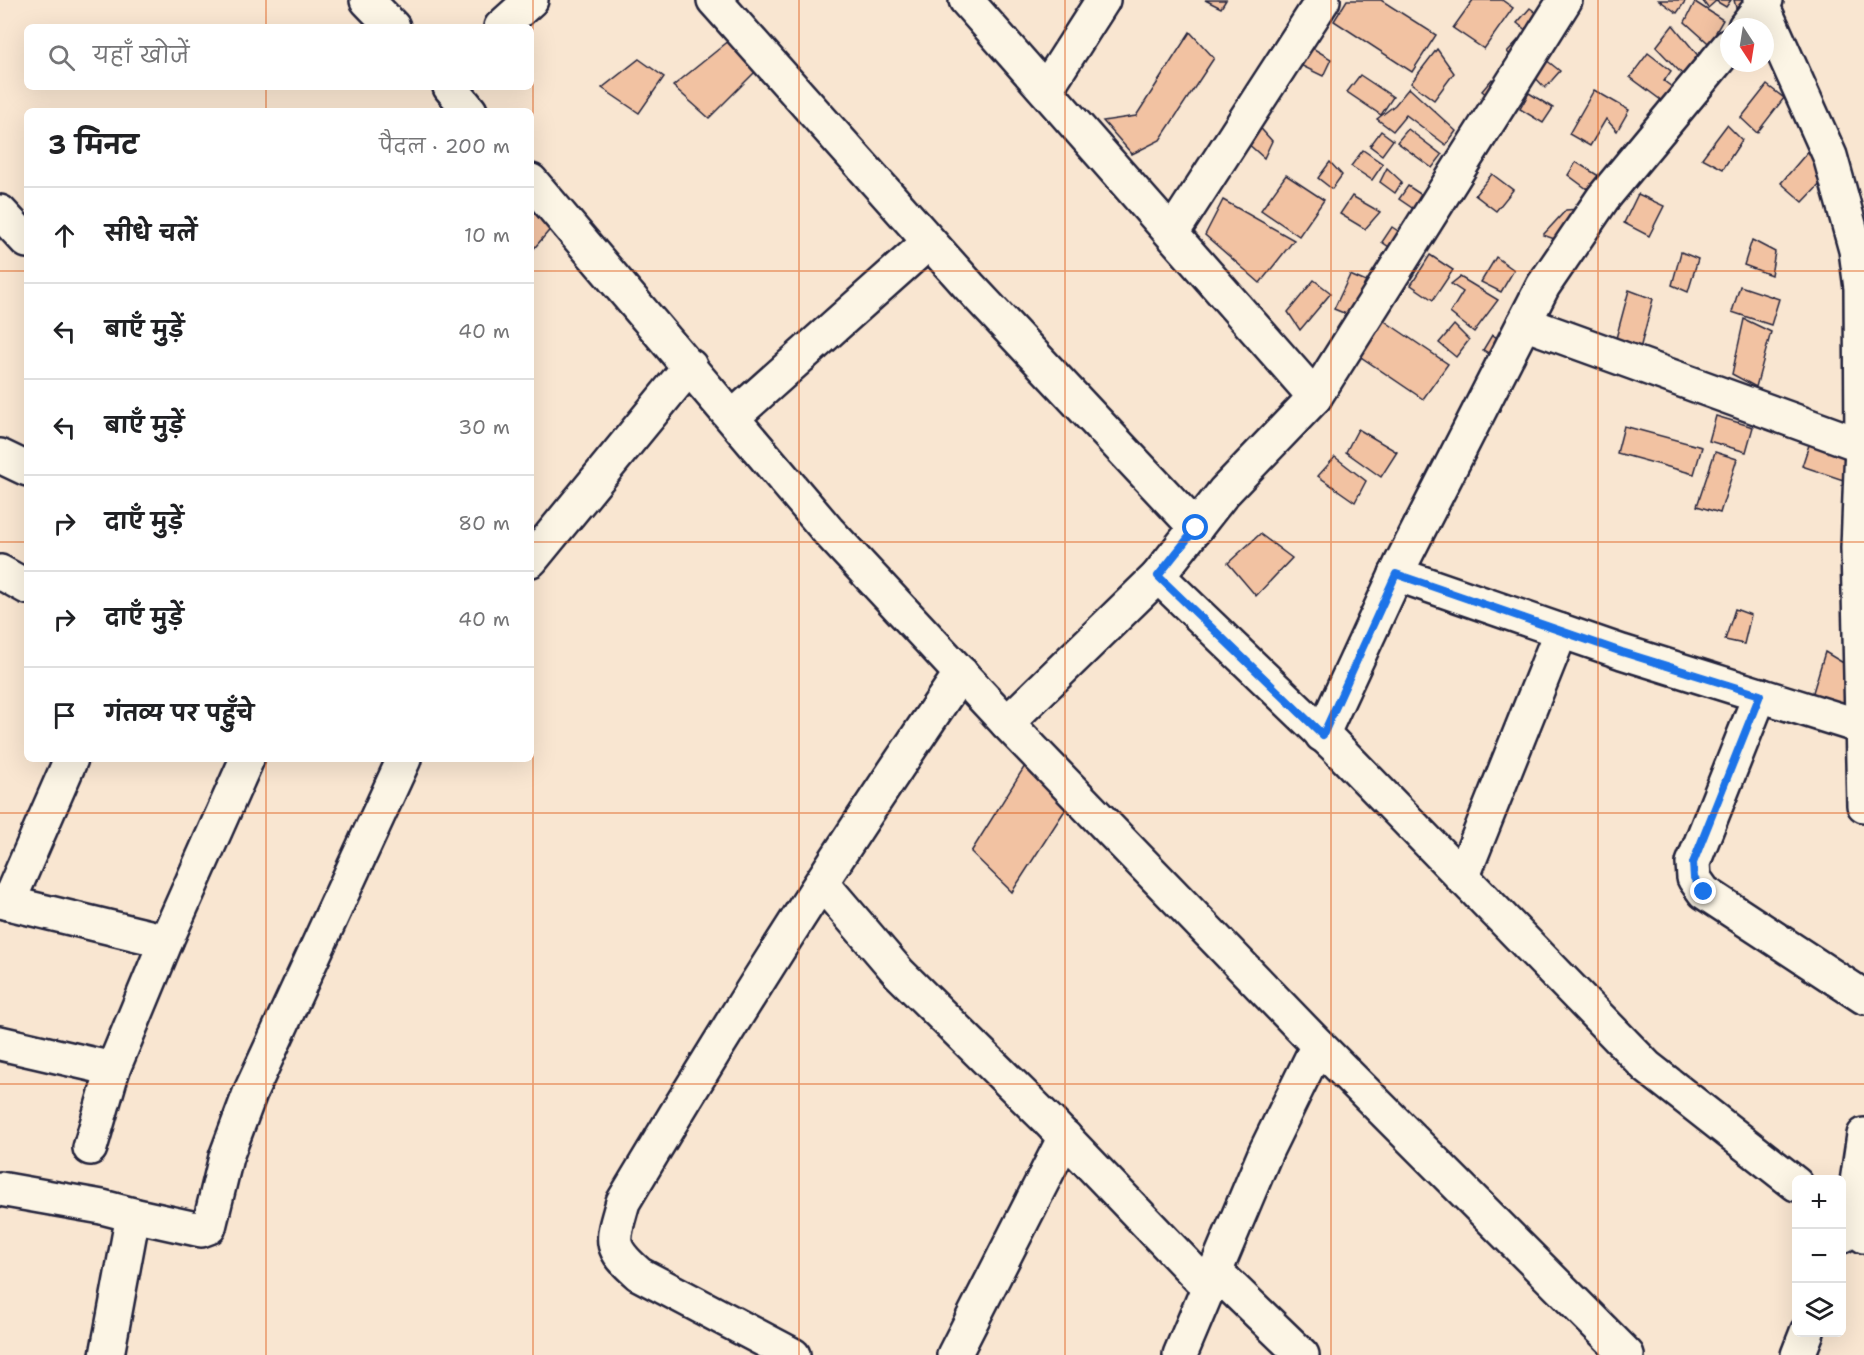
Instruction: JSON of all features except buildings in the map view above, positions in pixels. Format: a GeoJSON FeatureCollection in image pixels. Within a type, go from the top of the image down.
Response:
{"type":"FeatureCollection","features":[{"type":"Feature","properties":{"kind":"street"},"geometry":{"type":"LineString","coordinates":[[367,0],[390,24]]}},
{"type":"Feature","properties":{"kind":"street"},"geometry":{"type":"LineString","coordinates":[[504,24],[531,0]]}},
{"type":"Feature","properties":{"kind":"street"},"geometry":{"type":"LineString","coordinates":[[714,0],[929,242],[1196,528]]}},
{"type":"Feature","properties":{"kind":"street"},"geometry":{"type":"LineString","coordinates":[[966,0],[1315,397]]}},
{"type":"Feature","properties":{"kind":"street"},"geometry":{"type":"LineString","coordinates":[[1046,89],[1103,0]]}},
{"type":"Feature","properties":{"kind":"street"},"geometry":{"type":"LineString","coordinates":[[1172,233],[1323,0]]}},
{"type":"Feature","properties":{"kind":"street"},"geometry":{"type":"LineString","coordinates":[[1007,723],[1158,576],[1224,492],[1315,397],[1564,0]]}},
{"type":"Feature","properties":{"kind":"street"},"geometry":{"type":"LineString","coordinates":[[1758,8],[1830,156],[1856,250],[1863,288],[1863,445],[1858,548],[1864,805]]}},
{"type":"Feature","properties":{"kind":"street"},"geometry":{"type":"LineString","coordinates":[[1323,735],[1396,574],[1543,286],[1603,198],[1720,57]]}},
{"type":"Feature","properties":{"kind":"street"},"geometry":{"type":"LineString","coordinates":[[452,90],[468,108]]}},
{"type":"Feature","properties":{"kind":"street"},"geometry":{"type":"LineString","coordinates":[[534,185],[690,366],[828,531],[961,674],[1318,1045],[1627,1355]]}},
{"type":"Feature","properties":{"kind":"street"},"geometry":{"type":"LineString","coordinates":[[0,212],[24,238]]}},
{"type":"Feature","properties":{"kind":"street"},"geometry":{"type":"LineString","coordinates":[[733,417],[929,242]]}},
{"type":"Feature","properties":{"kind":"street"},"geometry":{"type":"LineString","coordinates":[[1524,323],[1863,445]]}},
{"type":"Feature","properties":{"kind":"street"},"geometry":{"type":"LineString","coordinates":[[534,556],[690,366]]}},
{"type":"Feature","properties":{"kind":"street"},"geometry":{"type":"LineString","coordinates":[[0,456],[24,468]]}},
{"type":"Feature","properties":{"kind":"street"},"geometry":{"type":"LineString","coordinates":[[0,572],[24,585]]}},
{"type":"Feature","properties":{"kind":"street"},"geometry":{"type":"LineString","coordinates":[[1396,574],[1561,631],[1862,727]]}},
{"type":"Feature","properties":{"kind":"street"},"geometry":{"type":"LineString","coordinates":[[1158,576],[1323,735],[1647,1067],[1792,1180]]}},
{"type":"Feature","properties":{"kind":"street"},"geometry":{"type":"LineString","coordinates":[[1462,878],[1561,631]]}},
{"type":"Feature","properties":{"kind":"street"},"geometry":{"type":"LineString","coordinates":[[793,1355],[639,1274],[620,1258],[614,1245],[623,1202],[715,1048],[961,674]]}},
{"type":"Feature","properties":{"kind":"street"},"geometry":{"type":"LineString","coordinates":[[1760,695],[1693,863],[1694,878],[1704,892],[1864,997]]}},
{"type":"Feature","properties":{"kind":"street"},"geometry":{"type":"LineString","coordinates":[[70,762],[4,902],[166,941]]}},
{"type":"Feature","properties":{"kind":"street"},"geometry":{"type":"LineString","coordinates":[[90,1148],[113,1070],[166,941],[246,762]]}},
{"type":"Feature","properties":{"kind":"street"},"geometry":{"type":"LineString","coordinates":[[0,1189],[102,1207],[201,1230],[209,1227],[226,1157],[250,1093],[403,762]]}},
{"type":"Feature","properties":{"kind":"street"},"geometry":{"type":"LineString","coordinates":[[822,883],[898,973],[1214,1281],[1302,1355]]}},
{"type":"Feature","properties":{"kind":"street"},"geometry":{"type":"LineString","coordinates":[[0,1043],[113,1070]]}},
{"type":"Feature","properties":{"kind":"street"},"geometry":{"type":"LineString","coordinates":[[1180,1355],[1214,1281],[1266,1151],[1318,1045]]}},
{"type":"Feature","properties":{"kind":"street"},"geometry":{"type":"LineString","coordinates":[[1848,1229],[1864,1135]]}},
{"type":"Feature","properties":{"kind":"street"},"geometry":{"type":"LineString","coordinates":[[954,1355],[1065,1137]]}},
{"type":"Feature","properties":{"kind":"street"},"geometry":{"type":"LineString","coordinates":[[107,1355],[133,1215]]}},
{"type":"Feature","properties":{"kind":"street"},"geometry":{"type":"LineString","coordinates":[[1798,1355],[1805,1337]]}},
{"type":"Feature","properties":{"kind":"route"},"geometry":{"type":"LineString","coordinates":[[1196,528],[1158,576],[1323,735],[1396,574],[1622,652],[1760,695],[1693,863],[1694,878],[1704,892]]}}]}
